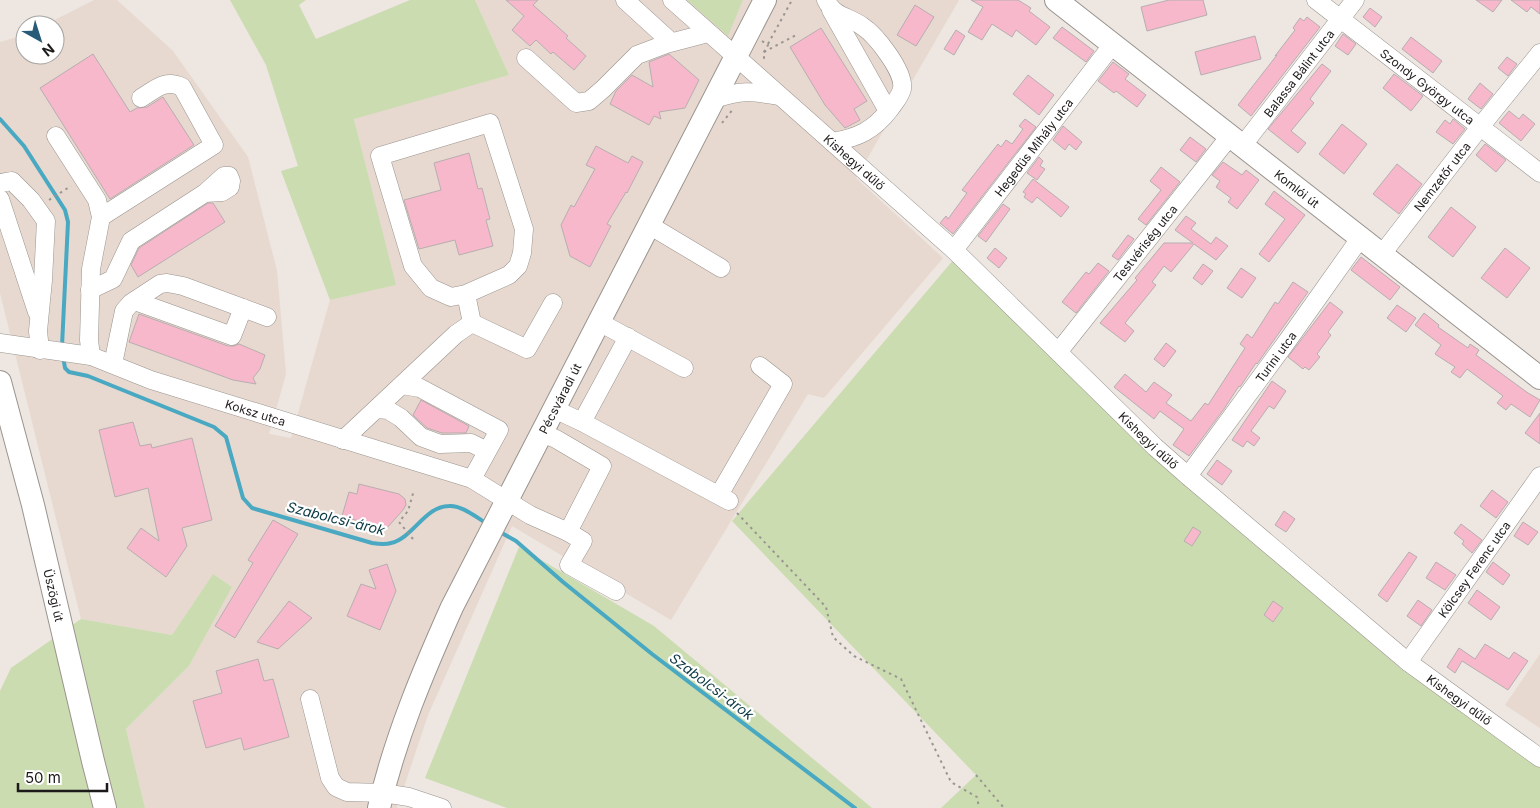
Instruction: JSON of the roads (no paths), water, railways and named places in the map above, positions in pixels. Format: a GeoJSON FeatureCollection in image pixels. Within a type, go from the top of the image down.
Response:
{"type":"FeatureCollection","features":[{"type":"Feature","properties":{"kind":"main road","name":"Pécsváradi út"},"geometry":{"type":"LineString","coordinates":[[381,800],[413,697],[452,607],[765,0]]}},
{"type":"Feature","properties":{"kind":"main road","name":"Komlói út"},"geometry":{"type":"LineString","coordinates":[[1056,0],[1540,378]]}},
{"type":"Feature","properties":{"kind":"main road","name":"Üszögi út"},"geometry":{"type":"LineString","coordinates":[[0,382],[33,505],[105,808]]}},
{"type":"Feature","properties":{"kind":"street"},"geometry":{"type":"LineString","coordinates":[[624,0],[671,42]]}},
{"type":"Feature","properties":{"kind":"street","name":"Kishegyi dűlő"},"geometry":{"type":"LineString","coordinates":[[672,0],[735,58],[954,250],[1188,476],[1408,662],[1540,758]]}},
{"type":"Feature","properties":{"kind":"street","name":"Szondy György utca"},"geometry":{"type":"LineString","coordinates":[[1316,0],[1540,173]]}},
{"type":"Feature","properties":{"kind":"street","name":"Balassa Bálint utca"},"geometry":{"type":"LineString","coordinates":[[1237,141],[1355,0]]}},
{"type":"Feature","properties":{"kind":"street"},"geometry":{"type":"LineString","coordinates":[[828,5],[888,111]]}},
{"type":"Feature","properties":{"kind":"street"},"geometry":{"type":"LineString","coordinates":[[828,5],[874,35],[886,50],[902,80],[899,96],[882,118],[860,136],[832,142]]}},
{"type":"Feature","properties":{"kind":"street"},"geometry":{"type":"LineString","coordinates":[[526,58],[576,104],[589,101],[637,55],[671,42],[708,33]]}},
{"type":"Feature","properties":{"kind":"street","name":"Hegedüs Mihály utca"},"geometry":{"type":"LineString","coordinates":[[954,250],[1113,44]]}},
{"type":"Feature","properties":{"kind":"street","name":"Nemzetőr utca"},"geometry":{"type":"LineString","coordinates":[[1382,254],[1540,53]]}},
{"type":"Feature","properties":{"kind":"street"},"geometry":{"type":"LineString","coordinates":[[101,217],[214,145],[182,87],[173,83],[165,84],[141,98]]}},
{"type":"Feature","properties":{"kind":"street"},"geometry":{"type":"LineString","coordinates":[[714,99],[734,92],[749,91],[779,96]]}},
{"type":"Feature","properties":{"kind":"street"},"geometry":{"type":"LineString","coordinates":[[490,123],[524,229],[522,253],[518,266],[509,275],[466,294],[451,297],[431,288],[413,266],[380,156],[490,123]]}},
{"type":"Feature","properties":{"kind":"street"},"geometry":{"type":"LineString","coordinates":[[56,136],[97,200],[101,217],[91,269],[89,340],[91,356]]}},
{"type":"Feature","properties":{"kind":"street","name":"Testvériség utca"},"geometry":{"type":"LineString","coordinates":[[1059,350],[1237,141]]}},
{"type":"Feature","properties":{"kind":"street"},"geometry":{"type":"LineString","coordinates":[[0,183],[12,181],[31,200],[46,221],[38,331],[48,351]]}},
{"type":"Feature","properties":{"kind":"street"},"geometry":{"type":"LineString","coordinates":[[90,290],[113,279],[131,242],[205,193]]}},
{"type":"Feature","properties":{"kind":"street"},"geometry":{"type":"LineString","coordinates":[[0,199],[39,318]]}},
{"type":"Feature","properties":{"kind":"street"},"geometry":{"type":"LineString","coordinates":[[649,225],[721,268]]}},
{"type":"Feature","properties":{"kind":"street","name":"Turini utca"},"geometry":{"type":"LineString","coordinates":[[1188,476],[1361,237]]}},
{"type":"Feature","properties":{"kind":"street"},"geometry":{"type":"LineString","coordinates":[[113,364],[124,311],[160,284],[167,282],[183,286],[267,317]]}},
{"type":"Feature","properties":{"kind":"street"},"geometry":{"type":"LineString","coordinates":[[466,294],[472,323]]}},
{"type":"Feature","properties":{"kind":"street"},"geometry":{"type":"LineString","coordinates":[[135,301],[232,336],[243,308]]}},
{"type":"Feature","properties":{"kind":"street"},"geometry":{"type":"LineString","coordinates":[[472,323],[527,349],[553,303]]}},
{"type":"Feature","properties":{"kind":"street"},"geometry":{"type":"LineString","coordinates":[[599,322],[684,368]]}},
{"type":"Feature","properties":{"kind":"street"},"geometry":{"type":"LineString","coordinates":[[343,440],[456,334],[472,323]]}},
{"type":"Feature","properties":{"kind":"street"},"geometry":{"type":"LineString","coordinates":[[582,422],[628,337]]}},
{"type":"Feature","properties":{"kind":"street","name":"Koksz utca"},"geometry":{"type":"LineString","coordinates":[[0,344],[91,356],[151,380],[472,479],[530,516],[568,532]]}},
{"type":"Feature","properties":{"kind":"street"},"geometry":{"type":"LineString","coordinates":[[554,409],[724,498],[783,384],[760,366]]}},
{"type":"Feature","properties":{"kind":"street"},"geometry":{"type":"LineString","coordinates":[[402,385],[420,388],[499,430],[472,479]]}},
{"type":"Feature","properties":{"kind":"street"},"geometry":{"type":"LineString","coordinates":[[376,409],[388,410],[401,418],[421,437],[440,444],[471,443],[487,451]]}},
{"type":"Feature","properties":{"kind":"street"},"geometry":{"type":"LineString","coordinates":[[542,433],[602,466],[568,532],[583,540],[569,565],[616,591]]}},
{"type":"Feature","properties":{"kind":"street","name":"Kölcsey Ferenc utca"},"geometry":{"type":"LineString","coordinates":[[1408,662],[1540,476]]}},
{"type":"Feature","properties":{"kind":"street"},"geometry":{"type":"LineString","coordinates":[[310,699],[330,778],[336,787],[347,792],[381,800],[409,797],[442,808]]}},
{"type":"Feature","properties":{"kind":"waterway","name":"Szabolcsi-árok"},"geometry":{"type":"LineString","coordinates":[[0,119],[24,146],[65,210],[68,222],[62,346]]}},
{"type":"Feature","properties":{"kind":"waterway","name":"Szabolcsi-árok"},"geometry":{"type":"LineString","coordinates":[[63,356],[65,368],[69,372],[88,376],[214,427],[226,437],[243,498],[252,508],[379,544],[389,544],[399,540],[426,516],[441,507],[454,506],[469,512],[488,524]]}},
{"type":"Feature","properties":{"kind":"waterway","name":"Szabolcsi-árok"},"geometry":{"type":"LineString","coordinates":[[500,532],[516,541],[652,654],[855,808]]}}]}
